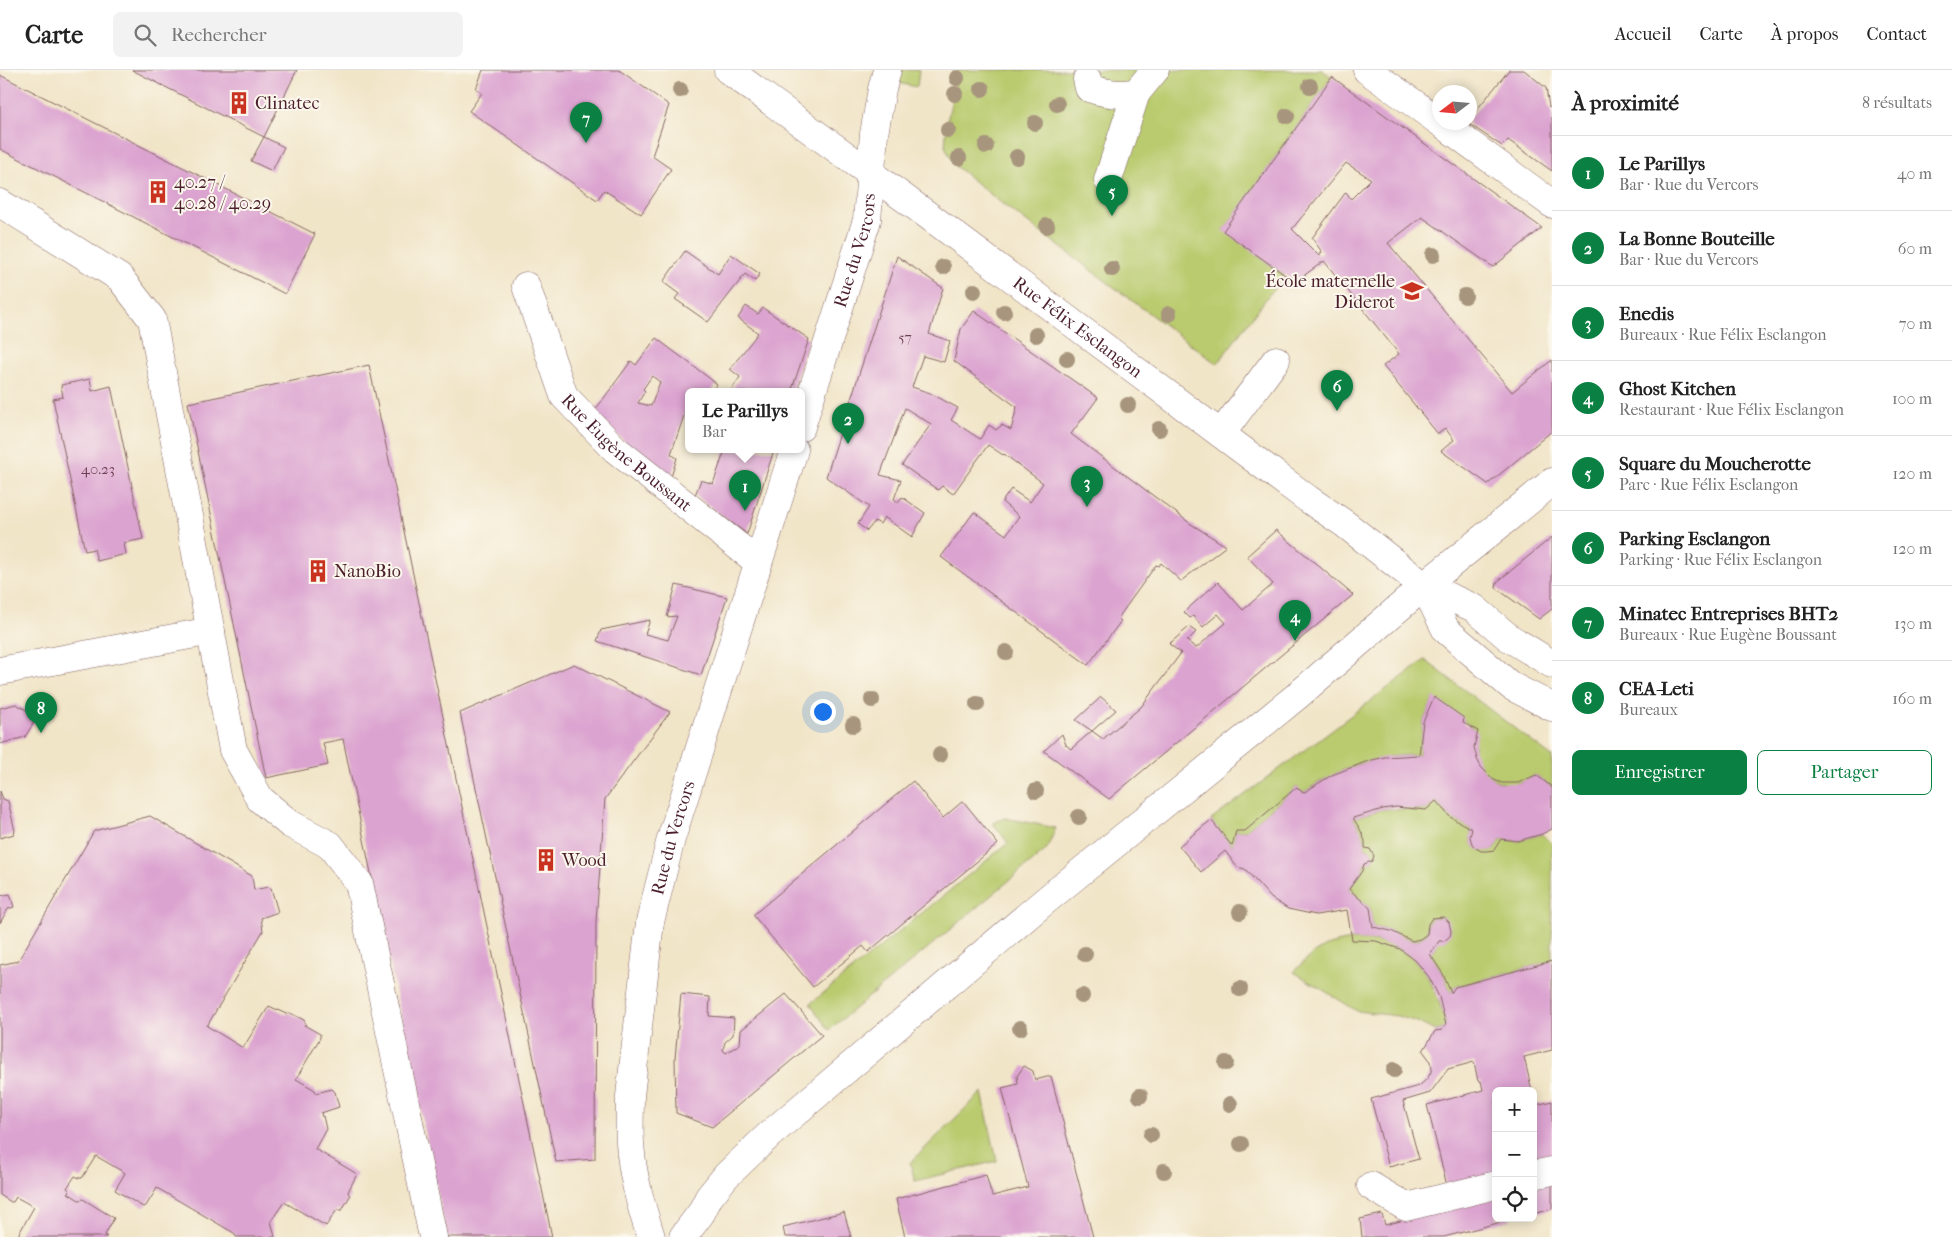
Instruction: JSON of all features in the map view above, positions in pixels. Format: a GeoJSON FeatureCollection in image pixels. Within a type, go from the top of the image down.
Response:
{"type":"FeatureCollection","features":[{"type":"Feature","properties":{"kind":"street","name":"Rue Félix Esclangon"},"geometry":{"type":"LineString","coordinates":[[728,70],[1308,500],[1376,547],[1424,586],[1474,608],[1508,637],[1552,664]]}},
{"type":"Feature","properties":{"kind":"street","name":"Rue du Vercors"},"geometry":{"type":"LineString","coordinates":[[805,414],[867,220],[874,134],[887,70]]}},
{"type":"Feature","properties":{"kind":"street"},"geometry":{"type":"LineString","coordinates":[[1108,180],[1136,92],[1155,70]]}},
{"type":"Feature","properties":{"kind":"street"},"geometry":{"type":"LineString","coordinates":[[1367,70],[1432,116]]}},
{"type":"Feature","properties":{"kind":"street"},"geometry":{"type":"LineString","coordinates":[[1087,79],[1089,88],[1103,93],[1121,95],[1136,92]]}},
{"type":"Feature","properties":{"kind":"street"},"geometry":{"type":"LineString","coordinates":[[1451,130],[1552,204]]}},
{"type":"Feature","properties":{"kind":"street"},"geometry":{"type":"LineString","coordinates":[[0,203],[120,278],[152,319],[233,750],[260,799],[290,824],[330,845],[359,883],[433,1237]]}},
{"type":"Feature","properties":{"kind":"street","name":"Rue Eugène Boussant"},"geometry":{"type":"LineString","coordinates":[[526,286],[564,396],[614,449],[758,562]]}},
{"type":"Feature","properties":{"kind":"street"},"geometry":{"type":"LineString","coordinates":[[1221,434],[1276,360]]}},
{"type":"Feature","properties":{"kind":"street","name":"Rue du Vercors"},"geometry":{"type":"LineString","coordinates":[[651,1237],[634,1176],[630,1143],[630,1096],[650,922],[671,839],[793,453]]}},
{"type":"Feature","properties":{"kind":"street"},"geometry":{"type":"LineString","coordinates":[[683,1237],[704,1216],[726,1176],[784,1122],[1045,900],[1297,696],[1424,586],[1552,482]]}},
{"type":"Feature","properties":{"kind":"street","name":"Rue Félix Esclangon"},"geometry":{"type":"LineString","coordinates":[[1424,586],[1446,630],[1516,688],[1552,707]]}},
{"type":"Feature","properties":{"kind":"street"},"geometry":{"type":"LineString","coordinates":[[0,671],[211,631]]}},
{"type":"Feature","properties":{"kind":"street"},"geometry":{"type":"LineString","coordinates":[[1516,688],[1552,716]]}},
{"type":"Feature","properties":{"kind":"street"},"geometry":{"type":"LineString","coordinates":[[1537,1174],[1552,1171]]}},
{"type":"Feature","properties":{"kind":"street"},"geometry":{"type":"LineString","coordinates":[[1371,1186],[1406,1207],[1492,1186]]}},
{"type":"Feature","properties":{"kind":"green space"},"geometry":{"type":"Polygon","coordinates":[[[896,70],[919,70],[917,87],[893,82],[896,70]]]}},
{"type":"Feature","properties":{"kind":"green space"},"geometry":{"type":"Polygon","coordinates":[[[958,70],[1322,70],[1332,77],[1224,230],[1284,275],[1217,364],[1000,202],[954,165],[945,146],[947,122],[958,70]]]}},
{"type":"Feature","properties":{"kind":"green space"},"geometry":{"type":"Polygon","coordinates":[[[1425,660],[1552,757],[1552,787],[1536,775],[1510,784],[1491,777],[1477,761],[1474,745],[1477,731],[1434,698],[1423,722],[1419,755],[1372,760],[1343,770],[1303,793],[1297,787],[1245,831],[1236,831],[1232,846],[1211,820],[1425,660]]]}},
{"type":"Feature","properties":{"kind":"green space"},"geometry":{"type":"Polygon","coordinates":[[[1436,801],[1450,817],[1472,829],[1472,842],[1481,851],[1494,850],[1501,839],[1518,841],[1542,834],[1552,843],[1552,961],[1455,987],[1451,993],[1443,974],[1430,954],[1439,941],[1444,940],[1449,935],[1449,924],[1443,917],[1432,918],[1428,924],[1427,934],[1420,939],[1412,941],[1391,931],[1373,927],[1370,908],[1349,889],[1362,871],[1364,864],[1372,861],[1374,856],[1370,849],[1365,848],[1362,833],[1353,818],[1383,809],[1426,810],[1436,801]]]}},
{"type":"Feature","properties":{"kind":"green space"},"geometry":{"type":"Polygon","coordinates":[[[1005,818],[1056,828],[1046,850],[829,1030],[810,1004],[1008,843],[993,823],[1005,818]]]}},
{"type":"Feature","properties":{"kind":"green space"},"geometry":{"type":"Polygon","coordinates":[[[1352,940],[1373,941],[1390,945],[1405,952],[1417,962],[1434,989],[1446,1025],[1442,1030],[1435,1031],[1417,1022],[1397,1016],[1357,1011],[1294,972],[1320,949],[1352,940]]]}},
{"type":"Feature","properties":{"kind":"green space"},"geometry":{"type":"Polygon","coordinates":[[[982,1092],[997,1161],[915,1181],[910,1163],[982,1092]]]}},
{"type":"Feature","properties":{"kind":"building","name":"Clinatec"},"geometry":{"type":"Polygon","coordinates":[[[132,70],[297,70],[264,137],[132,70]]]}},
{"type":"Feature","properties":{"kind":"building"},"geometry":{"type":"Polygon","coordinates":[[[483,70],[619,70],[669,105],[652,156],[671,169],[641,214],[604,190],[597,200],[469,111],[482,93],[476,89],[483,70]]]}},
{"type":"Feature","properties":{"kind":"building"},"geometry":{"type":"Polygon","coordinates":[[[1509,70],[1524,70],[1546,88],[1549,107],[1552,109],[1552,171],[1508,140],[1502,146],[1477,129],[1477,109],[1509,70]]]}},
{"type":"Feature","properties":{"kind":"building","name":"40.27 / 40.28 / 40.29"},"geometry":{"type":"Polygon","coordinates":[[[0,75],[315,234],[285,294],[0,149],[0,75]]]}},
{"type":"Feature","properties":{"kind":"building"},"geometry":{"type":"Polygon","coordinates":[[[1332,77],[1542,228],[1493,267],[1422,217],[1388,243],[1512,392],[1552,360],[1552,431],[1488,484],[1441,451],[1454,440],[1445,428],[1438,434],[1383,366],[1399,354],[1324,261],[1295,282],[1223,231],[1332,77]],[[1346,163],[1292,229],[1319,256],[1322,252],[1312,238],[1346,192],[1351,199],[1371,179],[1346,163]]]}},
{"type":"Feature","properties":{"kind":"building"},"geometry":{"type":"Polygon","coordinates":[[[264,137],[284,147],[272,171],[251,161],[264,137]]]}},
{"type":"Feature","properties":{"kind":"building"},"geometry":{"type":"Polygon","coordinates":[[[685,251],[718,274],[731,254],[760,274],[755,281],[745,274],[708,322],[675,299],[679,294],[663,282],[685,251]]]}},
{"type":"Feature","properties":{"kind":"building"},"geometry":{"type":"Polygon","coordinates":[[[897,256],[943,288],[929,334],[950,341],[944,362],[923,356],[912,387],[930,393],[958,408],[951,420],[980,439],[989,425],[996,430],[1002,425],[1011,430],[1017,407],[954,361],[961,329],[974,311],[1098,398],[1071,434],[1191,524],[1226,546],[1181,581],[1161,563],[1159,566],[1156,565],[1118,618],[1121,621],[1088,665],[941,557],[974,512],[1006,535],[1019,516],[1002,502],[1011,489],[1030,502],[1043,483],[1004,454],[988,445],[953,494],[942,486],[938,490],[902,465],[931,424],[905,408],[880,475],[901,480],[894,499],[898,502],[902,497],[925,513],[912,537],[884,517],[880,524],[875,521],[867,531],[858,524],[869,507],[826,477],[897,256]]]}},
{"type":"Feature","properties":{"kind":"building"},"geometry":{"type":"Polygon","coordinates":[[[746,306],[758,314],[763,308],[809,339],[792,388],[733,388],[740,377],[730,369],[758,333],[738,318],[746,306]]]}},
{"type":"Feature","properties":{"kind":"building"},"geometry":{"type":"Polygon","coordinates":[[[656,338],[717,384],[714,388],[685,388],[685,413],[671,454],[677,458],[671,477],[637,452],[593,413],[631,361],[636,365],[656,338]],[[652,376],[643,389],[645,391],[638,403],[651,406],[660,382],[652,376]]]}},
{"type":"Feature","properties":{"kind":"building","name":"NanoBio"},"geometry":{"type":"Polygon","coordinates":[[[369,365],[552,1237],[447,1237],[343,739],[323,743],[328,765],[266,778],[188,403],[369,365]]]}},
{"type":"Feature","properties":{"kind":"building"},"geometry":{"type":"Polygon","coordinates":[[[90,379],[92,391],[111,386],[143,539],[124,543],[126,554],[97,561],[94,549],[85,551],[53,399],[63,397],[61,385],[90,379]]]}},
{"type":"Feature","properties":{"kind":"building"},"geometry":{"type":"Polygon","coordinates":[[[724,453],[773,453],[747,534],[695,495],[701,480],[713,484],[724,453]]]}},
{"type":"Feature","properties":{"kind":"building"},"geometry":{"type":"Polygon","coordinates":[[[1276,530],[1353,595],[1109,799],[1044,751],[1062,734],[1066,745],[1071,749],[1092,731],[1103,739],[1141,707],[1181,653],[1169,644],[1189,627],[1196,632],[1187,641],[1196,648],[1226,623],[1218,614],[1203,627],[1193,616],[1190,618],[1184,612],[1218,582],[1243,610],[1273,584],[1247,556],[1276,530]]]}},
{"type":"Feature","properties":{"kind":"building"},"geometry":{"type":"Polygon","coordinates":[[[1552,537],[1552,609],[1539,619],[1496,588],[1497,582],[1552,537]]]}},
{"type":"Feature","properties":{"kind":"building"},"geometry":{"type":"Polygon","coordinates":[[[676,585],[727,597],[701,675],[597,641],[601,630],[650,620],[645,634],[668,640],[677,616],[667,617],[676,585]]]}},
{"type":"Feature","properties":{"kind":"building","name":"Wood"},"geometry":{"type":"Polygon","coordinates":[[[574,664],[670,712],[605,799],[596,921],[595,1159],[556,1162],[460,713],[574,664]]]}},
{"type":"Feature","properties":{"kind":"building"},"geometry":{"type":"Polygon","coordinates":[[[1101,697],[1116,710],[1092,731],[1076,720],[1101,697]]]}},
{"type":"Feature","properties":{"kind":"building"},"geometry":{"type":"Polygon","coordinates":[[[1434,697],[1464,718],[1463,723],[1478,731],[1474,747],[1477,759],[1481,767],[1494,780],[1502,783],[1518,783],[1536,775],[1552,787],[1552,829],[1518,841],[1501,839],[1494,850],[1481,851],[1476,848],[1472,844],[1470,837],[1472,829],[1450,817],[1436,801],[1426,810],[1396,807],[1353,818],[1365,841],[1365,848],[1370,849],[1374,856],[1372,861],[1364,864],[1362,871],[1349,889],[1370,908],[1373,927],[1391,931],[1412,941],[1420,939],[1427,934],[1428,924],[1432,918],[1443,917],[1449,922],[1450,936],[1444,941],[1439,941],[1430,954],[1443,974],[1451,993],[1455,987],[1552,961],[1552,1050],[1524,1057],[1531,1087],[1492,1087],[1492,1178],[1448,1190],[1427,1105],[1483,1090],[1481,1081],[1478,1081],[1474,1062],[1448,1069],[1430,1093],[1403,1101],[1419,1159],[1389,1167],[1371,1099],[1419,1086],[1427,1079],[1431,1072],[1432,1068],[1429,1059],[1423,1051],[1435,1031],[1442,1030],[1446,1025],[1439,997],[1429,977],[1416,961],[1400,949],[1376,941],[1352,940],[1347,910],[1316,915],[1288,909],[1271,898],[1245,869],[1237,867],[1225,851],[1201,872],[1179,846],[1211,820],[1232,846],[1236,831],[1245,831],[1297,787],[1303,793],[1332,775],[1368,761],[1385,757],[1419,755],[1423,722],[1434,697]]]}},
{"type":"Feature","properties":{"kind":"building"},"geometry":{"type":"Polygon","coordinates":[[[16,704],[35,715],[36,719],[25,737],[0,744],[0,708],[16,704]]]}},
{"type":"Feature","properties":{"kind":"building"},"geometry":{"type":"Polygon","coordinates":[[[913,781],[943,818],[963,801],[998,844],[868,952],[863,946],[813,987],[753,915],[913,781]]]}},
{"type":"Feature","properties":{"kind":"building"},"geometry":{"type":"Polygon","coordinates":[[[0,791],[3,799],[8,801],[15,831],[14,834],[0,838],[0,791]]]}},
{"type":"Feature","properties":{"kind":"building"},"geometry":{"type":"Polygon","coordinates":[[[150,816],[252,876],[254,890],[271,888],[278,912],[261,918],[263,931],[207,1026],[243,1048],[269,1006],[304,1020],[306,1024],[304,1025],[320,1034],[320,1038],[296,1079],[315,1090],[316,1093],[332,1089],[335,1092],[339,1107],[321,1113],[326,1129],[315,1149],[357,1174],[348,1192],[350,1196],[342,1210],[337,1210],[326,1226],[284,1202],[271,1221],[275,1237],[236,1237],[234,1233],[157,1188],[146,1206],[143,1207],[115,1190],[125,1173],[96,1156],[82,1178],[75,1176],[67,1188],[70,1191],[68,1193],[79,1200],[83,1199],[114,1218],[105,1235],[107,1237],[17,1237],[34,1207],[16,1197],[11,1202],[0,1195],[0,965],[18,961],[94,831],[150,816]]]}},
{"type":"Feature","properties":{"kind":"building"},"geometry":{"type":"Polygon","coordinates":[[[10,894],[14,907],[8,909],[0,923],[0,896],[10,894]]]}},
{"type":"Feature","properties":{"kind":"building"},"geometry":{"type":"Polygon","coordinates":[[[681,994],[710,997],[709,1016],[734,1018],[733,1035],[725,1042],[723,1050],[726,1053],[740,1044],[741,1030],[786,994],[822,1035],[712,1127],[676,1113],[675,1058],[681,994]]]}},
{"type":"Feature","properties":{"kind":"building"},"geometry":{"type":"Polygon","coordinates":[[[1024,1066],[1033,1071],[1035,1080],[1051,1076],[1093,1237],[905,1237],[896,1199],[986,1175],[992,1196],[1028,1187],[1002,1088],[1018,1084],[1017,1076],[1024,1066]]]}},
{"type":"Feature","properties":{"kind":"building"},"geometry":{"type":"Polygon","coordinates":[[[1552,1101],[1552,1162],[1537,1166],[1537,1105],[1552,1101]]]}},
{"type":"Feature","properties":{"kind":"building"},"geometry":{"type":"Polygon","coordinates":[[[1552,1181],[1552,1209],[1537,1213],[1537,1185],[1552,1181]]]}},
{"type":"Feature","properties":{"kind":"building"},"geometry":{"type":"Polygon","coordinates":[[[1492,1197],[1492,1222],[1502,1222],[1444,1237],[1362,1237],[1360,1219],[1382,1214],[1385,1225],[1492,1197]]]}},
{"type":"Feature","properties":{"kind":"building"},"geometry":{"type":"Polygon","coordinates":[[[844,1212],[851,1237],[785,1237],[783,1227],[844,1212]]]}},
{"type":"Feature","properties":{"kind":"place","name":"Clinatec"},"geometry":{"type":"Point","coordinates":[239,103]}},
{"type":"Feature","properties":{"kind":"place","name":"Minatec Entreprises BHT2"},"geometry":{"type":"Point","coordinates":[586,143]}},
{"type":"Feature","properties":{"kind":"place","name":"40.27 / 40.28 / 40.29"},"geometry":{"type":"Point","coordinates":[158,192]}},
{"type":"Feature","properties":{"kind":"place","name":"Square du Moucherotte"},"geometry":{"type":"Point","coordinates":[1112,216]}},
{"type":"Feature","properties":{"kind":"place","name":"École maternelle Diderot"},"geometry":{"type":"Point","coordinates":[1412,291]}},
{"type":"Feature","properties":{"kind":"place","name":"Parking Esclangon"},"geometry":{"type":"Point","coordinates":[1337,411]}},
{"type":"Feature","properties":{"kind":"place","name":"La Bonne Bouteille"},"geometry":{"type":"Point","coordinates":[848,444]}},
{"type":"Feature","properties":{"kind":"place","name":"Enedis"},"geometry":{"type":"Point","coordinates":[1087,507]}},
{"type":"Feature","properties":{"kind":"place","name":"Le Parillys"},"geometry":{"type":"Point","coordinates":[745,511]}},
{"type":"Feature","properties":{"kind":"place","name":"NanoBio"},"geometry":{"type":"Point","coordinates":[318,571]}},
{"type":"Feature","properties":{"kind":"place","name":"Ghost Kitchen"},"geometry":{"type":"Point","coordinates":[1295,641]}},
{"type":"Feature","properties":{"kind":"place","name":"CEA-Leti"},"geometry":{"type":"Point","coordinates":[41,733]}},
{"type":"Feature","properties":{"kind":"place","name":"Wood"},"geometry":{"type":"Point","coordinates":[546,860]}}]}
